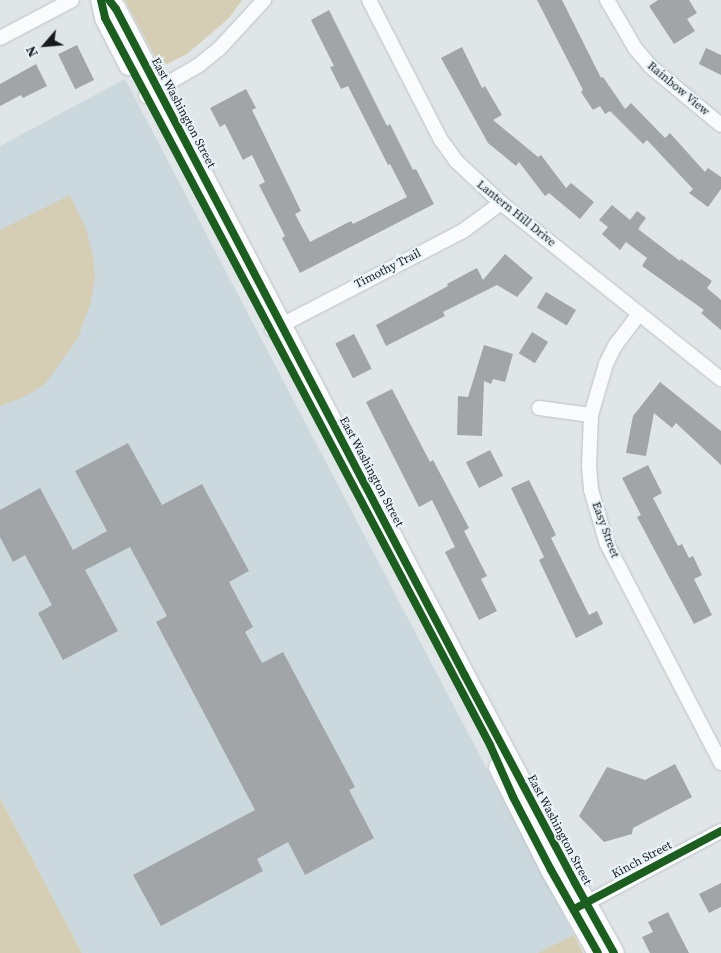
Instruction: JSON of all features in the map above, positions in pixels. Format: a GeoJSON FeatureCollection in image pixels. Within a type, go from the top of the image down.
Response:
{"type":"FeatureCollection","features":[{"type":"Feature","properties":{"kind":"main road","name":"East Washington Street"},"geometry":{"type":"LineString","coordinates":[[101,0],[105,18],[152,92]]}},
{"type":"Feature","properties":{"kind":"main road","name":"East Washington Street"},"geometry":{"type":"LineString","coordinates":[[109,0],[116,9],[152,92],[276,327],[490,745],[513,797],[580,906],[614,953]]}},
{"type":"Feature","properties":{"kind":"main road","name":"East Washington Street"},"geometry":{"type":"LineString","coordinates":[[580,906],[598,953]]}},
{"type":"Feature","properties":{"kind":"street"},"geometry":{"type":"LineString","coordinates":[[0,38],[72,0]]}},
{"type":"Feature","properties":{"kind":"street"},"geometry":{"type":"LineString","coordinates":[[152,92],[199,65],[219,49],[264,0]]}},
{"type":"Feature","properties":{"kind":"street","name":"Lantern Hill Drive"},"geometry":{"type":"LineString","coordinates":[[369,0],[442,140],[462,168],[501,203],[721,379]]}},
{"type":"Feature","properties":{"kind":"street","name":"Rainbow View"},"geometry":{"type":"LineString","coordinates":[[607,0],[634,48],[650,66],[721,125]]}},
{"type":"Feature","properties":{"kind":"street","name":"Timothy Trail"},"geometry":{"type":"LineString","coordinates":[[276,327],[463,231],[501,203]]}},
{"type":"Feature","properties":{"kind":"street","name":"Easy Street"},"geometry":{"type":"LineString","coordinates":[[639,314],[629,325],[606,364],[591,415],[590,482],[605,536],[721,763]]}},
{"type":"Feature","properties":{"kind":"street"},"geometry":{"type":"LineString","coordinates":[[539,408],[591,415]]}},
{"type":"Feature","properties":{"kind":"street","name":"Kinch Street"},"geometry":{"type":"LineString","coordinates":[[580,906],[721,831]]}},
{"type":"Feature","properties":{"kind":"shaded area"},"geometry":{"type":"Polygon","coordinates":[[[125,0],[242,0],[229,18],[187,54],[167,64],[155,57],[125,0]]]}},
{"type":"Feature","properties":{"kind":"shaded area"},"geometry":{"type":"Polygon","coordinates":[[[125,79],[574,935],[537,953],[82,953],[0,798],[0,146],[125,79]]]}},
{"type":"Feature","properties":{"kind":"shaded area"},"geometry":{"type":"Polygon","coordinates":[[[70,195],[86,229],[93,256],[95,278],[91,302],[78,338],[45,384],[26,396],[0,406],[0,230],[70,195]]]}},
{"type":"Feature","properties":{"kind":"shaded area"},"geometry":{"type":"Polygon","coordinates":[[[0,798],[82,953],[0,953],[0,798]]]}},
{"type":"Feature","properties":{"kind":"shaded area"},"geometry":{"type":"Polygon","coordinates":[[[574,935],[583,953],[537,953],[574,935]]]}},
{"type":"Feature","properties":{"kind":"building"},"geometry":{"type":"Polygon","coordinates":[[[537,0],[562,0],[601,78],[603,77],[625,109],[631,103],[665,138],[670,133],[705,172],[708,168],[721,177],[721,189],[708,207],[689,193],[693,189],[647,140],[643,144],[610,111],[605,114],[600,106],[593,110],[581,92],[583,90],[537,0]]]}},
{"type":"Feature","properties":{"kind":"building"},"geometry":{"type":"Polygon","coordinates":[[[658,0],[689,0],[697,13],[687,19],[695,31],[674,44],[649,6],[658,0]]]}},
{"type":"Feature","properties":{"kind":"building"},"geometry":{"type":"Polygon","coordinates":[[[329,10],[387,126],[390,124],[413,170],[416,169],[434,204],[300,273],[282,238],[285,236],[259,185],[265,182],[252,155],[243,160],[225,124],[220,127],[210,108],[246,89],[256,108],[252,110],[301,211],[295,214],[310,242],[351,221],[353,224],[407,197],[390,164],[388,165],[348,86],[341,89],[330,67],[334,66],[311,20],[329,10]]]}},
{"type":"Feature","properties":{"kind":"building"},"geometry":{"type":"Polygon","coordinates":[[[77,45],[94,80],[75,89],[58,54],[77,45]]]}},
{"type":"Feature","properties":{"kind":"building"},"geometry":{"type":"Polygon","coordinates":[[[462,47],[482,88],[485,86],[502,115],[493,120],[538,157],[541,155],[566,188],[571,183],[594,202],[580,219],[549,193],[545,196],[519,162],[516,166],[488,143],[441,58],[462,47]]]}},
{"type":"Feature","properties":{"kind":"building"},"geometry":{"type":"Polygon","coordinates":[[[706,48],[721,55],[721,75],[699,64],[706,48]]]}},
{"type":"Feature","properties":{"kind":"building"},"geometry":{"type":"Polygon","coordinates":[[[36,64],[47,86],[23,98],[21,95],[0,106],[0,84],[36,64]]]}},
{"type":"Feature","properties":{"kind":"building"},"geometry":{"type":"Polygon","coordinates":[[[612,205],[630,220],[637,211],[646,218],[638,229],[680,261],[681,259],[712,281],[707,288],[721,300],[721,330],[701,313],[704,310],[642,266],[647,258],[626,242],[620,250],[602,234],[608,227],[599,220],[612,205]]]}},
{"type":"Feature","properties":{"kind":"building"},"geometry":{"type":"Polygon","coordinates":[[[505,254],[533,278],[517,297],[497,285],[443,312],[445,316],[386,346],[376,325],[477,268],[483,280],[505,254]]]}},
{"type":"Feature","properties":{"kind":"building"},"geometry":{"type":"Polygon","coordinates":[[[546,292],[576,310],[567,325],[537,307],[546,292]]]}},
{"type":"Feature","properties":{"kind":"building"},"geometry":{"type":"Polygon","coordinates":[[[532,332],[548,342],[535,363],[519,353],[532,332]]]}},
{"type":"Feature","properties":{"kind":"building"},"geometry":{"type":"Polygon","coordinates":[[[354,334],[372,369],[353,378],[335,344],[354,334]]]}},
{"type":"Feature","properties":{"kind":"building"},"geometry":{"type":"Polygon","coordinates":[[[484,345],[513,354],[505,382],[493,379],[491,384],[484,381],[482,436],[457,435],[458,396],[468,397],[484,345]]]}},
{"type":"Feature","properties":{"kind":"building"},"geometry":{"type":"Polygon","coordinates":[[[660,382],[721,431],[721,465],[676,423],[672,428],[654,413],[646,456],[626,453],[633,416],[660,382]]]}},
{"type":"Feature","properties":{"kind":"building"},"geometry":{"type":"Polygon","coordinates":[[[392,389],[430,462],[433,460],[469,528],[464,531],[487,576],[481,579],[497,611],[479,620],[445,552],[455,547],[432,500],[419,507],[366,402],[392,389]]]}},
{"type":"Feature","properties":{"kind":"building"},"geometry":{"type":"Polygon","coordinates":[[[128,443],[162,505],[202,484],[249,571],[229,582],[253,627],[245,632],[262,663],[283,652],[355,787],[349,790],[374,838],[305,875],[288,842],[257,859],[263,871],[161,926],[133,875],[255,810],[156,622],[167,616],[130,547],[85,570],[118,631],[63,660],[38,613],[52,605],[25,555],[13,562],[0,537],[0,510],[40,488],[73,550],[107,531],[75,471],[128,443]]]}},
{"type":"Feature","properties":{"kind":"building"},"geometry":{"type":"Polygon","coordinates":[[[490,450],[503,476],[479,488],[466,462],[490,450]]]}},
{"type":"Feature","properties":{"kind":"building"},"geometry":{"type":"Polygon","coordinates":[[[648,465],[662,493],[653,498],[678,546],[682,544],[689,558],[693,556],[702,575],[694,579],[712,615],[694,624],[637,517],[641,515],[622,478],[648,465]]]}},
{"type":"Feature","properties":{"kind":"building"},"geometry":{"type":"Polygon","coordinates":[[[529,480],[556,535],[551,538],[589,615],[597,611],[603,624],[576,638],[539,560],[544,557],[511,488],[529,480]]]}},
{"type":"Feature","properties":{"kind":"building"},"geometry":{"type":"Polygon","coordinates":[[[675,764],[692,797],[633,828],[632,834],[604,842],[579,816],[607,767],[645,780],[675,764]]]}},
{"type":"Feature","properties":{"kind":"building"},"geometry":{"type":"Polygon","coordinates":[[[721,883],[721,907],[709,913],[699,894],[721,883]]]}},
{"type":"Feature","properties":{"kind":"building"},"geometry":{"type":"Polygon","coordinates":[[[668,912],[689,953],[650,953],[642,937],[653,932],[648,922],[668,912]]]}},
{"type":"Feature","properties":{"kind":"cycle path"},"geometry":{"type":"LineString","coordinates":[[101,0],[105,18],[490,745],[513,797],[551,870],[598,953]]}},
{"type":"Feature","properties":{"kind":"cycle path"},"geometry":{"type":"LineString","coordinates":[[109,0],[116,9],[465,676],[614,953]]}},
{"type":"Feature","properties":{"kind":"cycle path"},"geometry":{"type":"LineString","coordinates":[[578,907],[721,831]]}}]}
